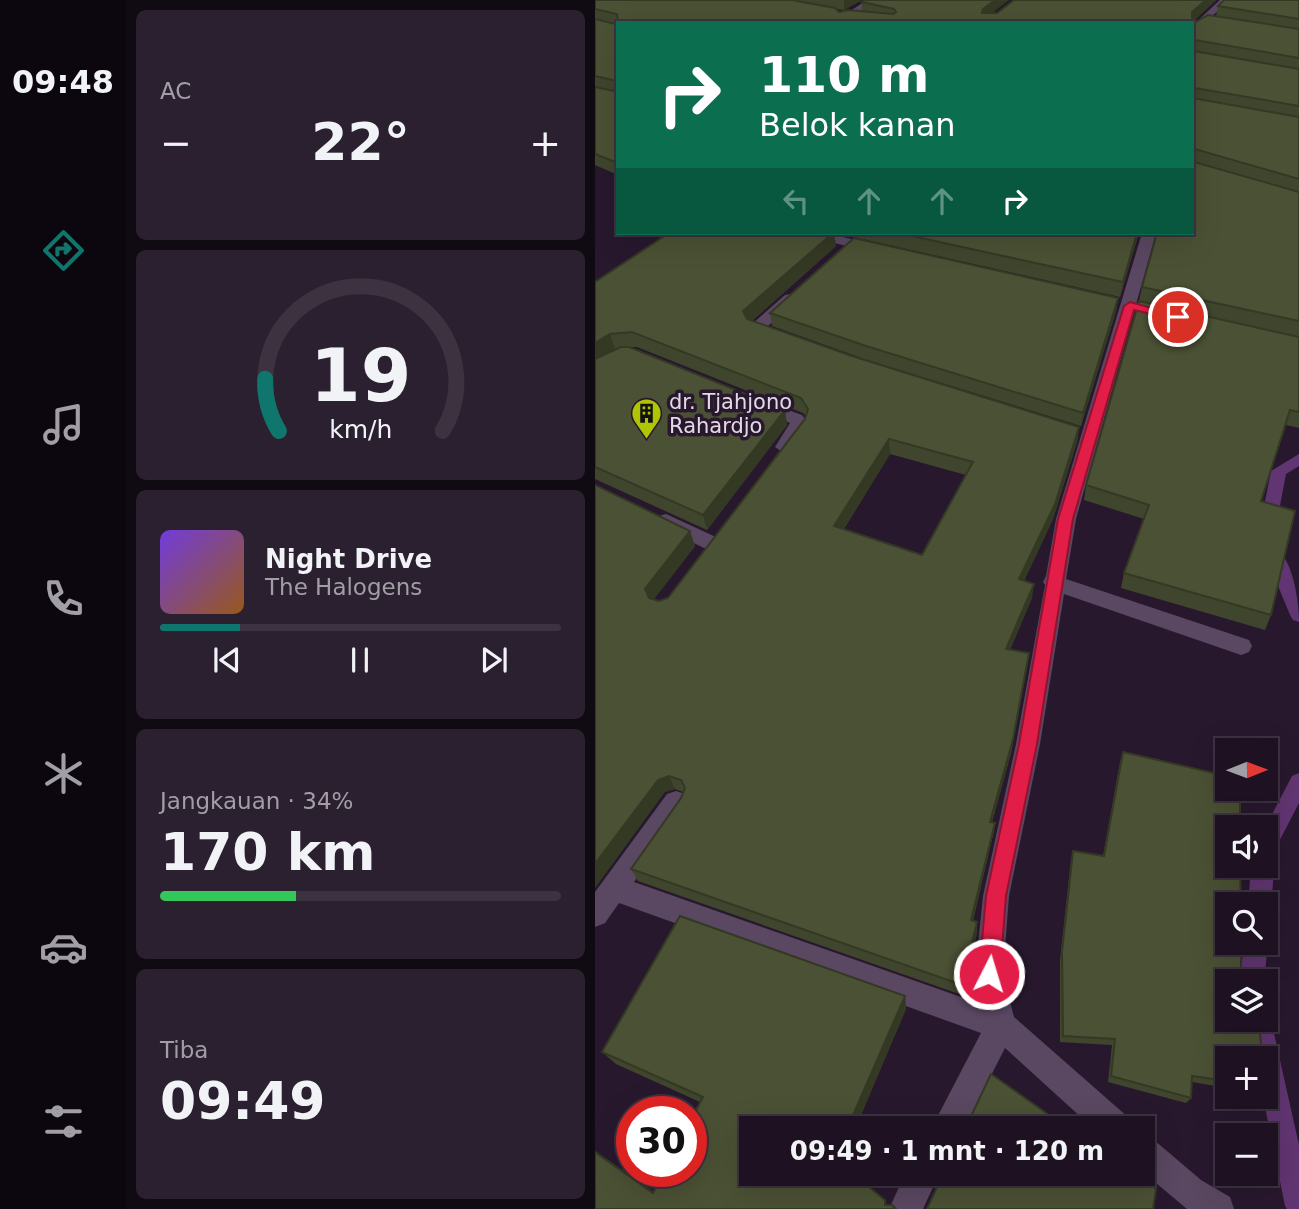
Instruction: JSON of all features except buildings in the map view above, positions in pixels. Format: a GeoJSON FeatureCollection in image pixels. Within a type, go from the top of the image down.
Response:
{"type":"FeatureCollection","features":[{"type":"Feature","properties":{"kind":"street"},"geometry":{"type":"LineString","coordinates":[[848,16],[873,0]]}},
{"type":"Feature","properties":{"kind":"street"},"geometry":{"type":"LineString","coordinates":[[1194,29],[1226,0]]}},
{"type":"Feature","properties":{"kind":"street"},"geometry":{"type":"LineString","coordinates":[[835,18],[861,18]]}},
{"type":"Feature","properties":{"kind":"street"},"geometry":{"type":"LineString","coordinates":[[1203,20],[1216,23]]}},
{"type":"Feature","properties":{"kind":"street"},"geometry":{"type":"LineString","coordinates":[[815,235],[852,247]]}},
{"type":"Feature","properties":{"kind":"street"},"geometry":{"type":"LineString","coordinates":[[954,1116],[1001,1025],[989,974],[996,896],[1028,744],[1053,582],[1082,434],[1130,306],[1148,235]]}},
{"type":"Feature","properties":{"kind":"street"},"geometry":{"type":"LineString","coordinates":[[795,342],[756,328],[803,286]]}},
{"type":"Feature","properties":{"kind":"street"},"geometry":{"type":"LineString","coordinates":[[747,399],[796,419],[799,423],[799,428],[775,459]]}},
{"type":"Feature","properties":{"kind":"street"},"geometry":{"type":"LineString","coordinates":[[653,514],[715,538],[696,564]]}},
{"type":"Feature","properties":{"kind":"street"},"geometry":{"type":"LineString","coordinates":[[1053,582],[1241,646]]}},
{"type":"Feature","properties":{"kind":"street"},"geometry":{"type":"LineString","coordinates":[[595,914],[676,802]]}},
{"type":"Feature","properties":{"kind":"street"},"geometry":{"type":"LineString","coordinates":[[614,888],[1001,1025],[1103,1116]]}},
{"type":"Feature","properties":{"kind":"street"},"geometry":{"type":"LineString","coordinates":[[1155,1165],[1185,1200],[1218,1209]]}},
{"type":"Feature","properties":{"kind":"street"},"geometry":{"type":"LineString","coordinates":[[905,1209],[917,1186]]}},
{"type":"Feature","properties":{"kind":"waterway"},"geometry":{"type":"LineString","coordinates":[[1268,527],[1279,471],[1299,459]]}},
{"type":"Feature","properties":{"kind":"waterway"},"geometry":{"type":"LineString","coordinates":[[1273,554],[1299,615]]}},
{"type":"Feature","properties":{"kind":"waterway"},"geometry":{"type":"LineString","coordinates":[[1278,825],[1299,782]]}},
{"type":"Feature","properties":{"kind":"waterway"},"geometry":{"type":"LineString","coordinates":[[1260,892],[1261,878]]}},
{"type":"Feature","properties":{"kind":"waterway"},"geometry":{"type":"LineString","coordinates":[[1253,969],[1255,955]]}},
{"type":"Feature","properties":{"kind":"waterway"},"geometry":{"type":"LineString","coordinates":[[1262,1032],[1299,1206]]}},
{"type":"Feature","properties":{"kind":"place","name":"dr. Tjahjono Rahardjo"},"geometry":{"type":"Point","coordinates":[646,441]}},
{"type":"Feature","properties":{"kind":"route"},"geometry":{"type":"LineString","coordinates":[[989,974],[996,896],[1028,744],[1053,582],[1088,436],[1130,306],[1178,317]]}}]}
